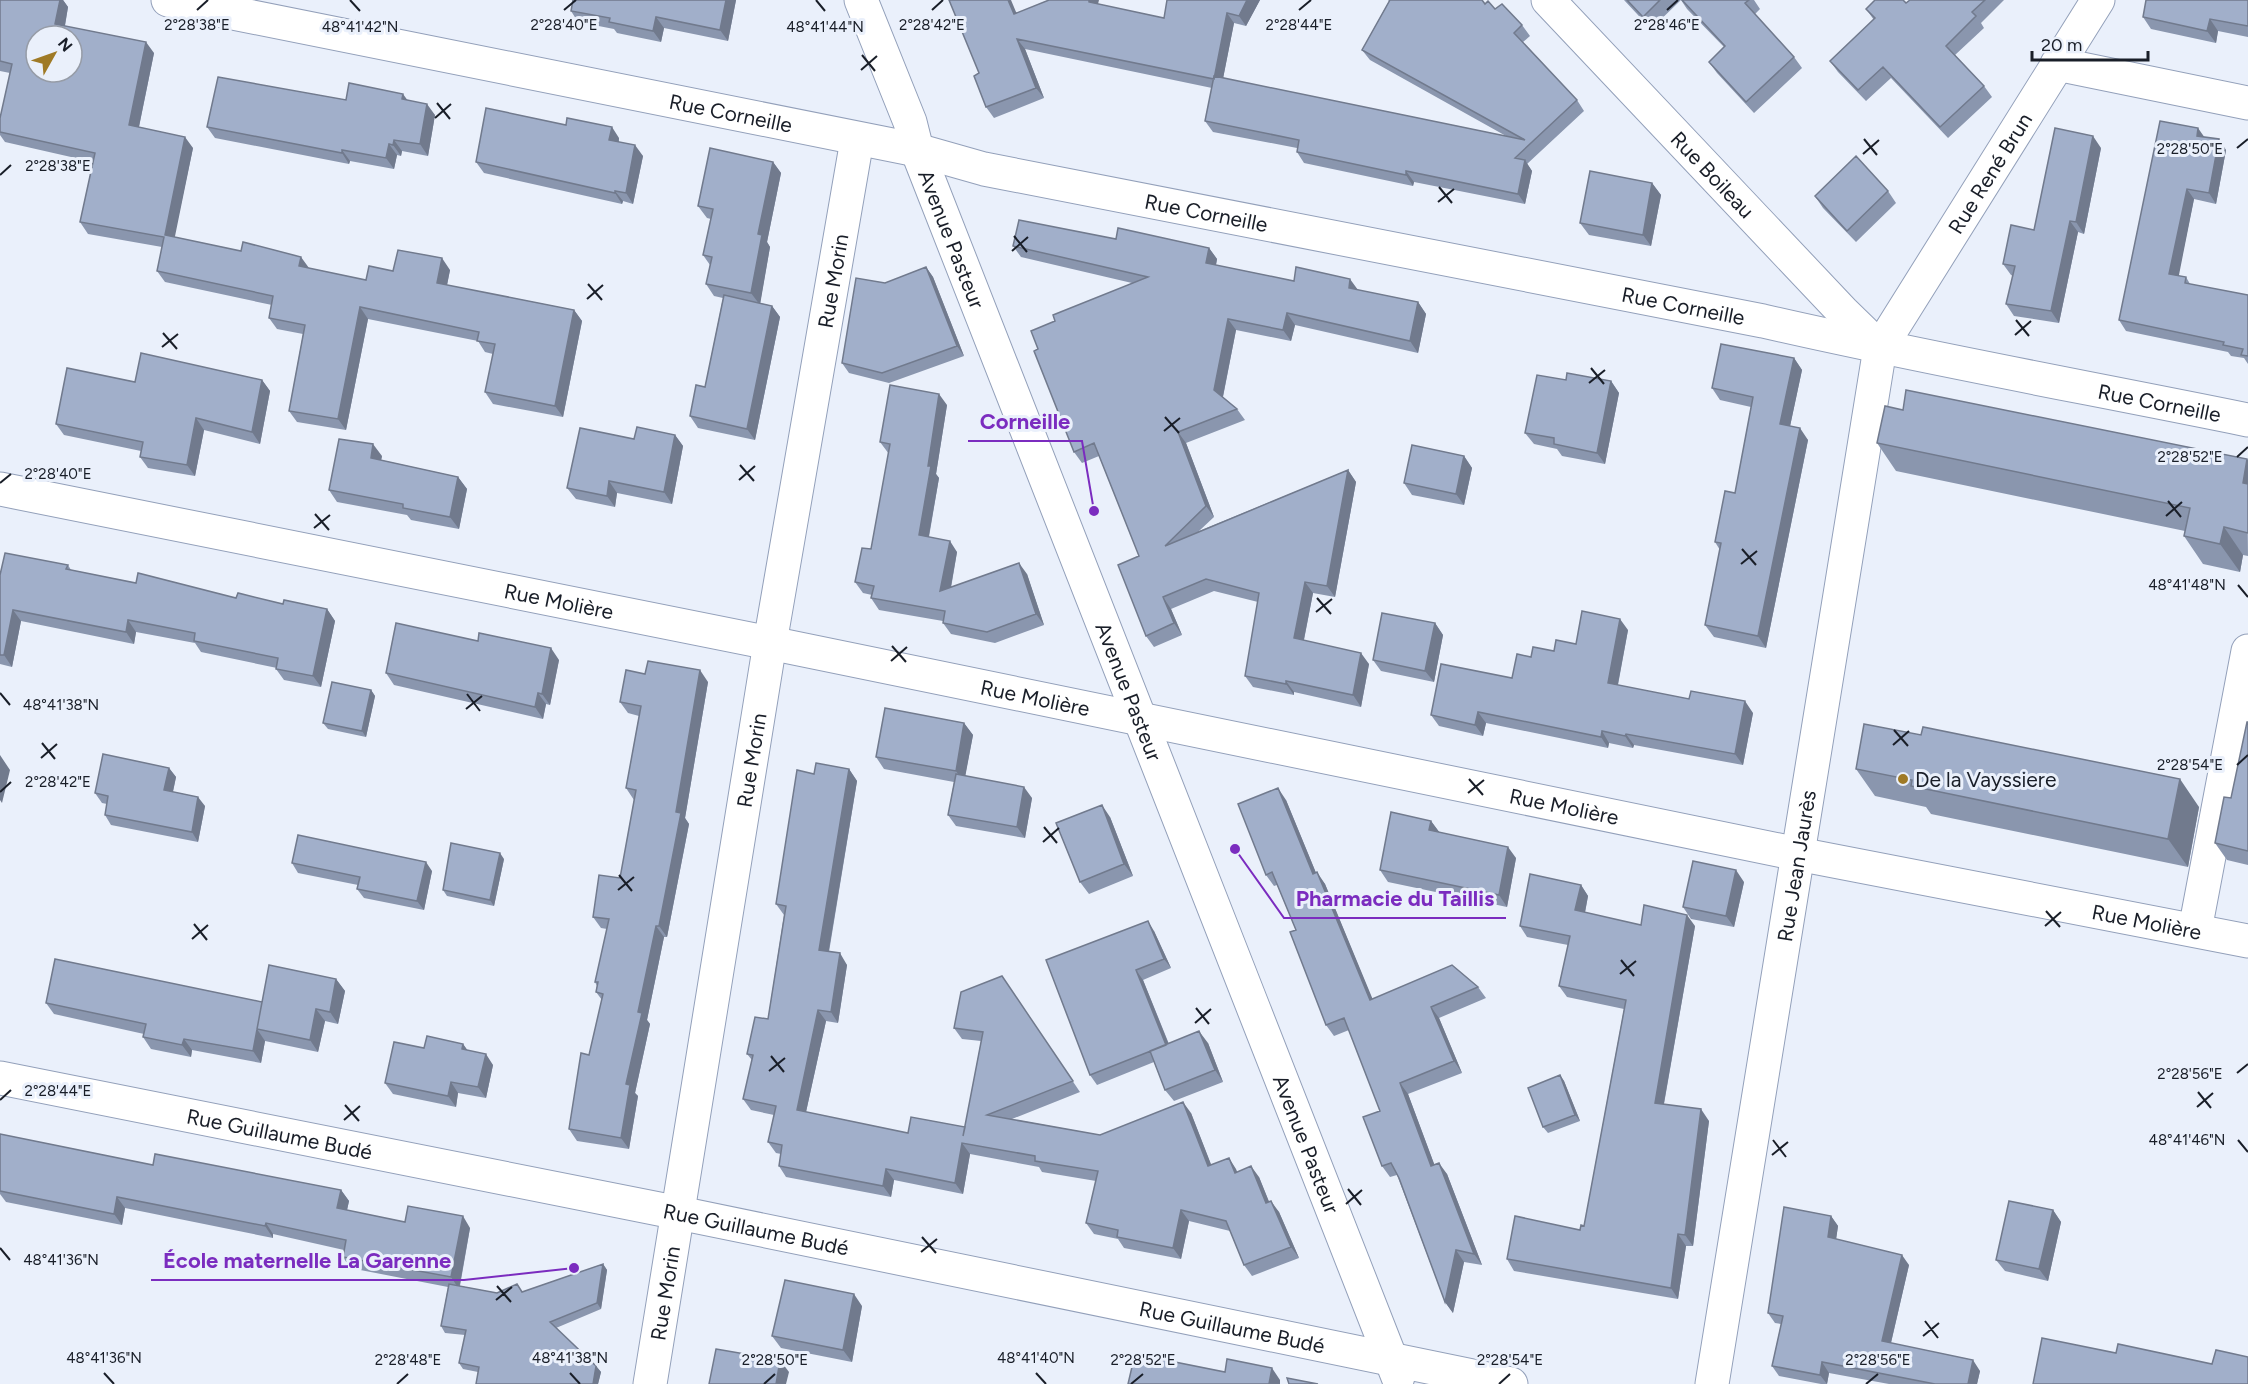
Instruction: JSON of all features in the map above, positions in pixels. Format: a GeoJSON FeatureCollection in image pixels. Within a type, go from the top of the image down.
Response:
{"type":"FeatureCollection","features":[{"type":"Feature","properties":{"kind":"street","name":"Rue Corneille"},"geometry":{"type":"LineString","coordinates":[[168,0],[857,140],[917,150],[984,169],[1751,318],[1880,348],[1947,359],[2248,420]]}},
{"type":"Feature","properties":{"kind":"street","name":"Avenue Pasteur"},"geometry":{"type":"LineString","coordinates":[[861,0],[910,122],[917,150],[1397,1373]]}},
{"type":"Feature","properties":{"kind":"street","name":"Rue Boileau"},"geometry":{"type":"LineString","coordinates":[[1548,0],[1843,312],[1880,348]]}},
{"type":"Feature","properties":{"kind":"street","name":"Rue René Brun"},"geometry":{"type":"LineString","coordinates":[[1880,348],[2098,0]]}},
{"type":"Feature","properties":{"kind":"street"},"geometry":{"type":"LineString","coordinates":[[2056,64],[2248,103]]}},
{"type":"Feature","properties":{"kind":"street","name":"Rue Morin"},"geometry":{"type":"LineString","coordinates":[[650,1384],[689,1215],[770,643],[857,140]]}},
{"type":"Feature","properties":{"kind":"street","name":"Rue Jean Jaurès"},"geometry":{"type":"LineString","coordinates":[[1712,1384],[1880,348]]}},
{"type":"Feature","properties":{"kind":"street","name":"Rue Molière"},"geometry":{"type":"LineString","coordinates":[[0,489],[1141,718],[1798,854],[2248,941]]}},
{"type":"Feature","properties":{"kind":"street"},"geometry":{"type":"LineString","coordinates":[[2195,930],[2248,651]]}},
{"type":"Feature","properties":{"kind":"street","name":"Rue Guillaume Budé"},"geometry":{"type":"LineString","coordinates":[[0,1077],[689,1215],[1397,1373],[1511,1384]]}},
{"type":"Feature","properties":{"kind":"building"},"geometry":{"type":"Polygon","coordinates":[[[0,0],[60,0],[55,24],[24,24],[24,84],[84,84],[84,30],[146,42],[129,125],[185,137],[165,235],[241,251],[243,242],[301,257],[299,266],[366,280],[369,266],[393,271],[398,250],[442,258],[437,283],[574,310],[555,406],[485,392],[495,344],[477,341],[479,332],[360,307],[338,419],[289,411],[305,325],[269,318],[273,296],[157,271],[164,237],[80,222],[95,153],[0,132],[0,118],[12,64],[0,61],[0,0]]]}},
{"type":"Feature","properties":{"kind":"building"},"geometry":{"type":"Polygon","coordinates":[[[573,0],[726,0],[720,30],[656,17],[653,31],[609,22],[610,18],[571,11],[573,0]]]}},
{"type":"Feature","properties":{"kind":"building"},"geometry":{"type":"Polygon","coordinates":[[[949,0],[1008,0],[1014,14],[1049,0],[1089,0],[1089,2],[1164,18],[1167,0],[1247,0],[1239,16],[1227,13],[1214,79],[1017,39],[1036,88],[986,107],[974,76],[979,73],[949,0]]]}},
{"type":"Feature","properties":{"kind":"building"},"geometry":{"type":"Polygon","coordinates":[[[1390,0],[1482,0],[1485,4],[1488,1],[1495,9],[1502,4],[1522,25],[1514,33],[1577,100],[1515,158],[1525,160],[1518,194],[1406,171],[1406,175],[1297,152],[1299,140],[1205,121],[1214,76],[1525,140],[1362,50],[1390,0]]]}},
{"type":"Feature","properties":{"kind":"building"},"geometry":{"type":"Polygon","coordinates":[[[1627,0],[1660,0],[1643,17],[1627,0]]]}},
{"type":"Feature","properties":{"kind":"building"},"geometry":{"type":"Polygon","coordinates":[[[1682,0],[1749,0],[1745,3],[1794,57],[1746,102],[1709,62],[1725,46],[1682,0]]]}},
{"type":"Feature","properties":{"kind":"building"},"geometry":{"type":"Polygon","coordinates":[[[1875,0],[1903,0],[1906,3],[1910,0],[1985,0],[1972,12],[1976,16],[1946,46],[1984,86],[1940,127],[1883,67],[1858,90],[1830,61],[1875,18],[1866,9],[1875,0]]]}},
{"type":"Feature","properties":{"kind":"building"},"geometry":{"type":"Polygon","coordinates":[[[2146,0],[2248,0],[2248,26],[2210,19],[2207,31],[2143,17],[2146,0]]]}},
{"type":"Feature","properties":{"kind":"building"},"geometry":{"type":"Polygon","coordinates":[[[218,77],[346,100],[349,83],[403,94],[402,99],[427,104],[420,144],[394,140],[393,145],[389,144],[386,158],[342,150],[342,153],[207,127],[218,77]]]}},
{"type":"Feature","properties":{"kind":"building"},"geometry":{"type":"Polygon","coordinates":[[[486,108],[566,125],[567,118],[612,127],[609,140],[635,145],[626,193],[615,191],[615,193],[476,162],[486,108]]]}},
{"type":"Feature","properties":{"kind":"building"},"geometry":{"type":"Polygon","coordinates":[[[2160,121],[2198,128],[2197,136],[2219,139],[2209,193],[2187,189],[2169,274],[2186,277],[2185,283],[2248,295],[2248,356],[2241,355],[2243,349],[2223,345],[2224,342],[2119,320],[2160,121]]]}},
{"type":"Feature","properties":{"kind":"building"},"geometry":{"type":"Polygon","coordinates":[[[2055,128],[2093,136],[2076,222],[2070,221],[2051,311],[2006,304],[2015,266],[2003,264],[2011,225],[2034,230],[2055,128]]]}},
{"type":"Feature","properties":{"kind":"building"},"geometry":{"type":"Polygon","coordinates":[[[710,148],[773,162],[758,234],[762,235],[751,293],[706,284],[712,257],[703,255],[713,209],[698,206],[710,148]]]}},
{"type":"Feature","properties":{"kind":"building"},"geometry":{"type":"Polygon","coordinates":[[[1856,156],[1888,191],[1847,231],[1815,196],[1856,156]]]}},
{"type":"Feature","properties":{"kind":"building"},"geometry":{"type":"Polygon","coordinates":[[[1590,171],[1652,183],[1643,235],[1580,223],[1590,171]]]}},
{"type":"Feature","properties":{"kind":"building"},"geometry":{"type":"Polygon","coordinates":[[[1019,220],[1116,239],[1118,228],[1209,248],[1206,263],[1294,281],[1296,267],[1350,279],[1349,288],[1418,302],[1410,341],[1287,313],[1283,330],[1228,319],[1214,390],[1237,409],[1178,432],[1206,506],[1165,546],[1348,470],[1327,586],[1305,582],[1294,638],[1361,653],[1353,695],[1286,681],[1286,684],[1245,676],[1259,593],[1206,579],[1163,597],[1174,623],[1146,636],[1118,565],[1139,556],[1094,443],[1074,452],[1034,351],[1038,349],[1031,331],[1055,321],[1053,315],[1148,277],[1013,246],[1019,220]]]}},
{"type":"Feature","properties":{"kind":"building"},"geometry":{"type":"Polygon","coordinates":[[[926,267],[957,346],[882,373],[842,363],[856,278],[885,283],[926,267]]]}},
{"type":"Feature","properties":{"kind":"building"},"geometry":{"type":"Polygon","coordinates":[[[724,295],[772,306],[747,429],[690,416],[696,385],[705,387],[724,295]]]}},
{"type":"Feature","properties":{"kind":"building"},"geometry":{"type":"Polygon","coordinates":[[[1721,344],[1794,358],[1780,424],[1800,428],[1758,636],[1705,625],[1721,543],[1715,542],[1725,491],[1735,493],[1753,397],[1712,388],[1721,344]]]}},
{"type":"Feature","properties":{"kind":"building"},"geometry":{"type":"Polygon","coordinates":[[[141,353],[262,380],[252,432],[196,418],[187,465],[140,457],[143,442],[56,424],[67,368],[135,382],[141,353]]]}},
{"type":"Feature","properties":{"kind":"building"},"geometry":{"type":"Polygon","coordinates":[[[1567,373],[1611,381],[1597,453],[1554,444],[1554,438],[1525,433],[1537,375],[1566,380],[1567,373]]]}},
{"type":"Feature","properties":{"kind":"building"},"geometry":{"type":"Polygon","coordinates":[[[890,385],[939,394],[928,466],[931,466],[919,535],[950,541],[940,591],[1019,563],[1036,614],[987,632],[943,623],[945,611],[871,598],[874,586],[855,582],[862,548],[871,549],[890,444],[880,442],[890,385]]]}},
{"type":"Feature","properties":{"kind":"building"},"geometry":{"type":"Polygon","coordinates":[[[1906,390],[2247,459],[2243,483],[2248,484],[2248,533],[2224,527],[2220,544],[2184,536],[2190,508],[1877,443],[1885,406],[1903,410],[1906,390]]]}},
{"type":"Feature","properties":{"kind":"building"},"geometry":{"type":"Polygon","coordinates":[[[637,427],[675,435],[664,492],[609,481],[607,496],[567,488],[580,428],[634,439],[637,427]]]}},
{"type":"Feature","properties":{"kind":"building"},"geometry":{"type":"Polygon","coordinates":[[[339,439],[373,444],[371,458],[458,477],[450,517],[403,508],[403,504],[329,490],[339,439]]]}},
{"type":"Feature","properties":{"kind":"building"},"geometry":{"type":"Polygon","coordinates":[[[1412,445],[1464,456],[1456,494],[1404,483],[1412,445]]]}},
{"type":"Feature","properties":{"kind":"building"},"geometry":{"type":"Polygon","coordinates":[[[5,553],[68,565],[66,569],[136,583],[138,573],[236,598],[238,593],[283,604],[284,600],[327,609],[313,676],[276,669],[278,658],[194,641],[195,633],[128,620],[126,632],[13,610],[4,655],[0,655],[0,575],[5,553]]]}},
{"type":"Feature","properties":{"kind":"building"},"geometry":{"type":"Polygon","coordinates":[[[1582,611],[1620,619],[1608,683],[1689,699],[1691,691],[1745,701],[1735,754],[1626,734],[1625,736],[1602,731],[1601,737],[1478,712],[1475,725],[1431,715],[1441,664],[1512,678],[1517,654],[1531,657],[1533,647],[1554,651],[1556,640],[1576,644],[1582,611]]]}},
{"type":"Feature","properties":{"kind":"building"},"geometry":{"type":"Polygon","coordinates":[[[1382,613],[1435,623],[1425,671],[1373,660],[1382,613]]]}},
{"type":"Feature","properties":{"kind":"building"},"geometry":{"type":"Polygon","coordinates":[[[396,623],[478,641],[479,633],[551,648],[542,694],[538,693],[535,707],[386,673],[396,623]]]}},
{"type":"Feature","properties":{"kind":"building"},"geometry":{"type":"Polygon","coordinates":[[[648,661],[700,670],[676,812],[681,813],[659,926],[656,926],[638,1012],[642,1013],[626,1084],[630,1085],[621,1138],[569,1129],[581,1053],[589,1055],[603,994],[596,992],[598,982],[595,982],[609,919],[593,917],[599,875],[620,878],[636,790],[626,788],[641,706],[620,702],[626,670],[645,674],[648,661]]]}},
{"type":"Feature","properties":{"kind":"building"},"geometry":{"type":"Polygon","coordinates":[[[332,682],[371,690],[362,731],[323,723],[332,682]]]}},
{"type":"Feature","properties":{"kind":"building"},"geometry":{"type":"Polygon","coordinates":[[[885,708],[964,723],[956,771],[876,757],[885,708]]]}},
{"type":"Feature","properties":{"kind":"building"},"geometry":{"type":"Polygon","coordinates":[[[2247,722],[2248,851],[2215,843],[2224,797],[2231,798],[2247,722]]]}},
{"type":"Feature","properties":{"kind":"building"},"geometry":{"type":"Polygon","coordinates":[[[1864,724],[1921,735],[1923,727],[2180,779],[2168,839],[1911,786],[1912,780],[1856,769],[1864,724]]]}},
{"type":"Feature","properties":{"kind":"building"},"geometry":{"type":"Polygon","coordinates":[[[103,754],[169,768],[164,790],[198,797],[192,832],[105,815],[108,796],[95,793],[103,754]]]}},
{"type":"Feature","properties":{"kind":"building"},"geometry":{"type":"Polygon","coordinates":[[[816,763],[849,769],[819,950],[840,953],[831,1012],[818,1010],[797,1110],[908,1133],[911,1117],[965,1127],[983,1032],[954,1028],[961,992],[1002,976],[1073,1081],[987,1115],[1100,1135],[1183,1102],[1208,1166],[1229,1158],[1235,1173],[1251,1166],[1266,1203],[1271,1201],[1291,1247],[1244,1265],[1226,1221],[1181,1210],[1173,1248],[1117,1237],[1118,1230],[1086,1223],[1098,1171],[1035,1161],[1035,1156],[962,1143],[955,1183],[886,1169],[883,1186],[779,1166],[782,1145],[768,1142],[776,1106],[743,1099],[753,1055],[747,1054],[755,1017],[768,1019],[786,906],[776,904],[797,770],[814,774],[816,763]]]}},
{"type":"Feature","properties":{"kind":"building"},"geometry":{"type":"Polygon","coordinates":[[[956,774],[1024,787],[1017,827],[948,815],[956,774]]]}},
{"type":"Feature","properties":{"kind":"building"},"geometry":{"type":"Polygon","coordinates":[[[1278,788],[1313,874],[1317,872],[1370,1000],[1452,965],[1478,987],[1431,1007],[1454,1061],[1400,1083],[1431,1166],[1439,1163],[1474,1254],[1456,1250],[1445,1302],[1399,1178],[1391,1163],[1382,1166],[1363,1117],[1380,1111],[1344,1018],[1326,1025],[1290,932],[1296,930],[1272,872],[1266,875],[1238,804],[1278,788]]]}},
{"type":"Feature","properties":{"kind":"building"},"geometry":{"type":"Polygon","coordinates":[[[1102,805],[1124,864],[1080,882],[1056,823],[1102,805]]]}},
{"type":"Feature","properties":{"kind":"building"},"geometry":{"type":"Polygon","coordinates":[[[1391,812],[1431,821],[1429,830],[1508,847],[1499,895],[1380,870],[1391,812]]]}},
{"type":"Feature","properties":{"kind":"building"},"geometry":{"type":"Polygon","coordinates":[[[298,835],[426,862],[417,901],[357,889],[360,877],[292,863],[298,835]]]}},
{"type":"Feature","properties":{"kind":"building"},"geometry":{"type":"Polygon","coordinates":[[[451,843],[500,853],[490,900],[443,890],[451,843]]]}},
{"type":"Feature","properties":{"kind":"building"},"geometry":{"type":"Polygon","coordinates":[[[1693,861],[1736,870],[1726,916],[1683,907],[1693,861]]]}},
{"type":"Feature","properties":{"kind":"building"},"geometry":{"type":"Polygon","coordinates":[[[1530,874],[1581,885],[1575,910],[1641,925],[1644,905],[1687,915],[1655,1103],[1701,1109],[1685,1235],[1678,1234],[1671,1288],[1507,1259],[1515,1216],[1580,1230],[1581,1225],[1584,1226],[1626,1000],[1559,986],[1570,936],[1520,926],[1530,874]]]}},
{"type":"Feature","properties":{"kind":"building"},"geometry":{"type":"Polygon","coordinates":[[[1148,921],[1164,959],[1136,970],[1166,1045],[1090,1075],[1046,960],[1148,921]]]}},
{"type":"Feature","properties":{"kind":"building"},"geometry":{"type":"Polygon","coordinates":[[[55,959],[262,1002],[253,1051],[184,1039],[182,1045],[143,1037],[146,1024],[46,1003],[55,959]]]}},
{"type":"Feature","properties":{"kind":"building"},"geometry":{"type":"Polygon","coordinates":[[[269,965],[336,979],[330,1012],[316,1009],[310,1040],[257,1029],[269,965]]]}},
{"type":"Feature","properties":{"kind":"building"},"geometry":{"type":"Polygon","coordinates":[[[1199,1031],[1215,1070],[1165,1090],[1150,1051],[1199,1031]]]}},
{"type":"Feature","properties":{"kind":"building"},"geometry":{"type":"Polygon","coordinates":[[[427,1036],[463,1044],[462,1049],[486,1054],[478,1087],[451,1082],[448,1096],[385,1083],[394,1042],[424,1048],[427,1036]]]}},
{"type":"Feature","properties":{"kind":"building"},"geometry":{"type":"Polygon","coordinates":[[[1560,1075],[1575,1115],[1543,1127],[1528,1088],[1560,1075]]]}},
{"type":"Feature","properties":{"kind":"building"},"geometry":{"type":"Polygon","coordinates":[[[0,1134],[153,1165],[155,1154],[341,1190],[337,1208],[405,1222],[408,1206],[463,1216],[451,1277],[343,1257],[346,1240],[266,1223],[265,1226],[117,1197],[114,1214],[0,1191],[0,1134]]]}},
{"type":"Feature","properties":{"kind":"building"},"geometry":{"type":"Polygon","coordinates":[[[2009,1201],[2053,1210],[2039,1269],[1996,1260],[2009,1201]]]}},
{"type":"Feature","properties":{"kind":"building"},"geometry":{"type":"Polygon","coordinates":[[[1784,1207],[1831,1216],[1828,1237],[1902,1255],[1882,1341],[1973,1360],[1968,1384],[1935,1384],[1822,1362],[1820,1375],[1772,1366],[1783,1316],[1768,1313],[1784,1207]]]}},
{"type":"Feature","properties":{"kind":"building"},"geometry":{"type":"Polygon","coordinates":[[[603,1264],[597,1303],[550,1322],[596,1366],[593,1384],[476,1384],[479,1367],[459,1363],[466,1330],[441,1326],[449,1284],[497,1293],[517,1284],[522,1292],[603,1264]]]}},
{"type":"Feature","properties":{"kind":"building"},"geometry":{"type":"Polygon","coordinates":[[[785,1280],[854,1294],[843,1350],[772,1336],[785,1280]]]}},
{"type":"Feature","properties":{"kind":"building"},"geometry":{"type":"Polygon","coordinates":[[[2042,1338],[2116,1353],[2118,1344],[2212,1364],[2216,1350],[2248,1357],[2248,1384],[2033,1384],[2042,1338]]]}},
{"type":"Feature","properties":{"kind":"building"},"geometry":{"type":"Polygon","coordinates":[[[716,1349],[780,1360],[776,1384],[709,1384],[716,1349]]]}},
{"type":"Feature","properties":{"kind":"building"},"geometry":{"type":"Polygon","coordinates":[[[1135,1354],[1225,1372],[1227,1359],[1272,1368],[1269,1384],[1128,1384],[1135,1354]]]}},
{"type":"Feature","properties":{"kind":"building"},"geometry":{"type":"Polygon","coordinates":[[[1287,1378],[1318,1384],[1289,1384],[1287,1378]]]}},
{"type":"Feature","properties":{"kind":"place","name":"Corneille"},"geometry":{"type":"Point","coordinates":[1094,511]}},
{"type":"Feature","properties":{"kind":"place","name":"De la Vayssiere"},"geometry":{"type":"Point","coordinates":[1903,779]}},
{"type":"Feature","properties":{"kind":"place","name":"Pharmacie du Taillis"},"geometry":{"type":"Point","coordinates":[1235,849]}},
{"type":"Feature","properties":{"kind":"place","name":"École maternelle La Garenne"},"geometry":{"type":"Point","coordinates":[574,1268]}}]}
